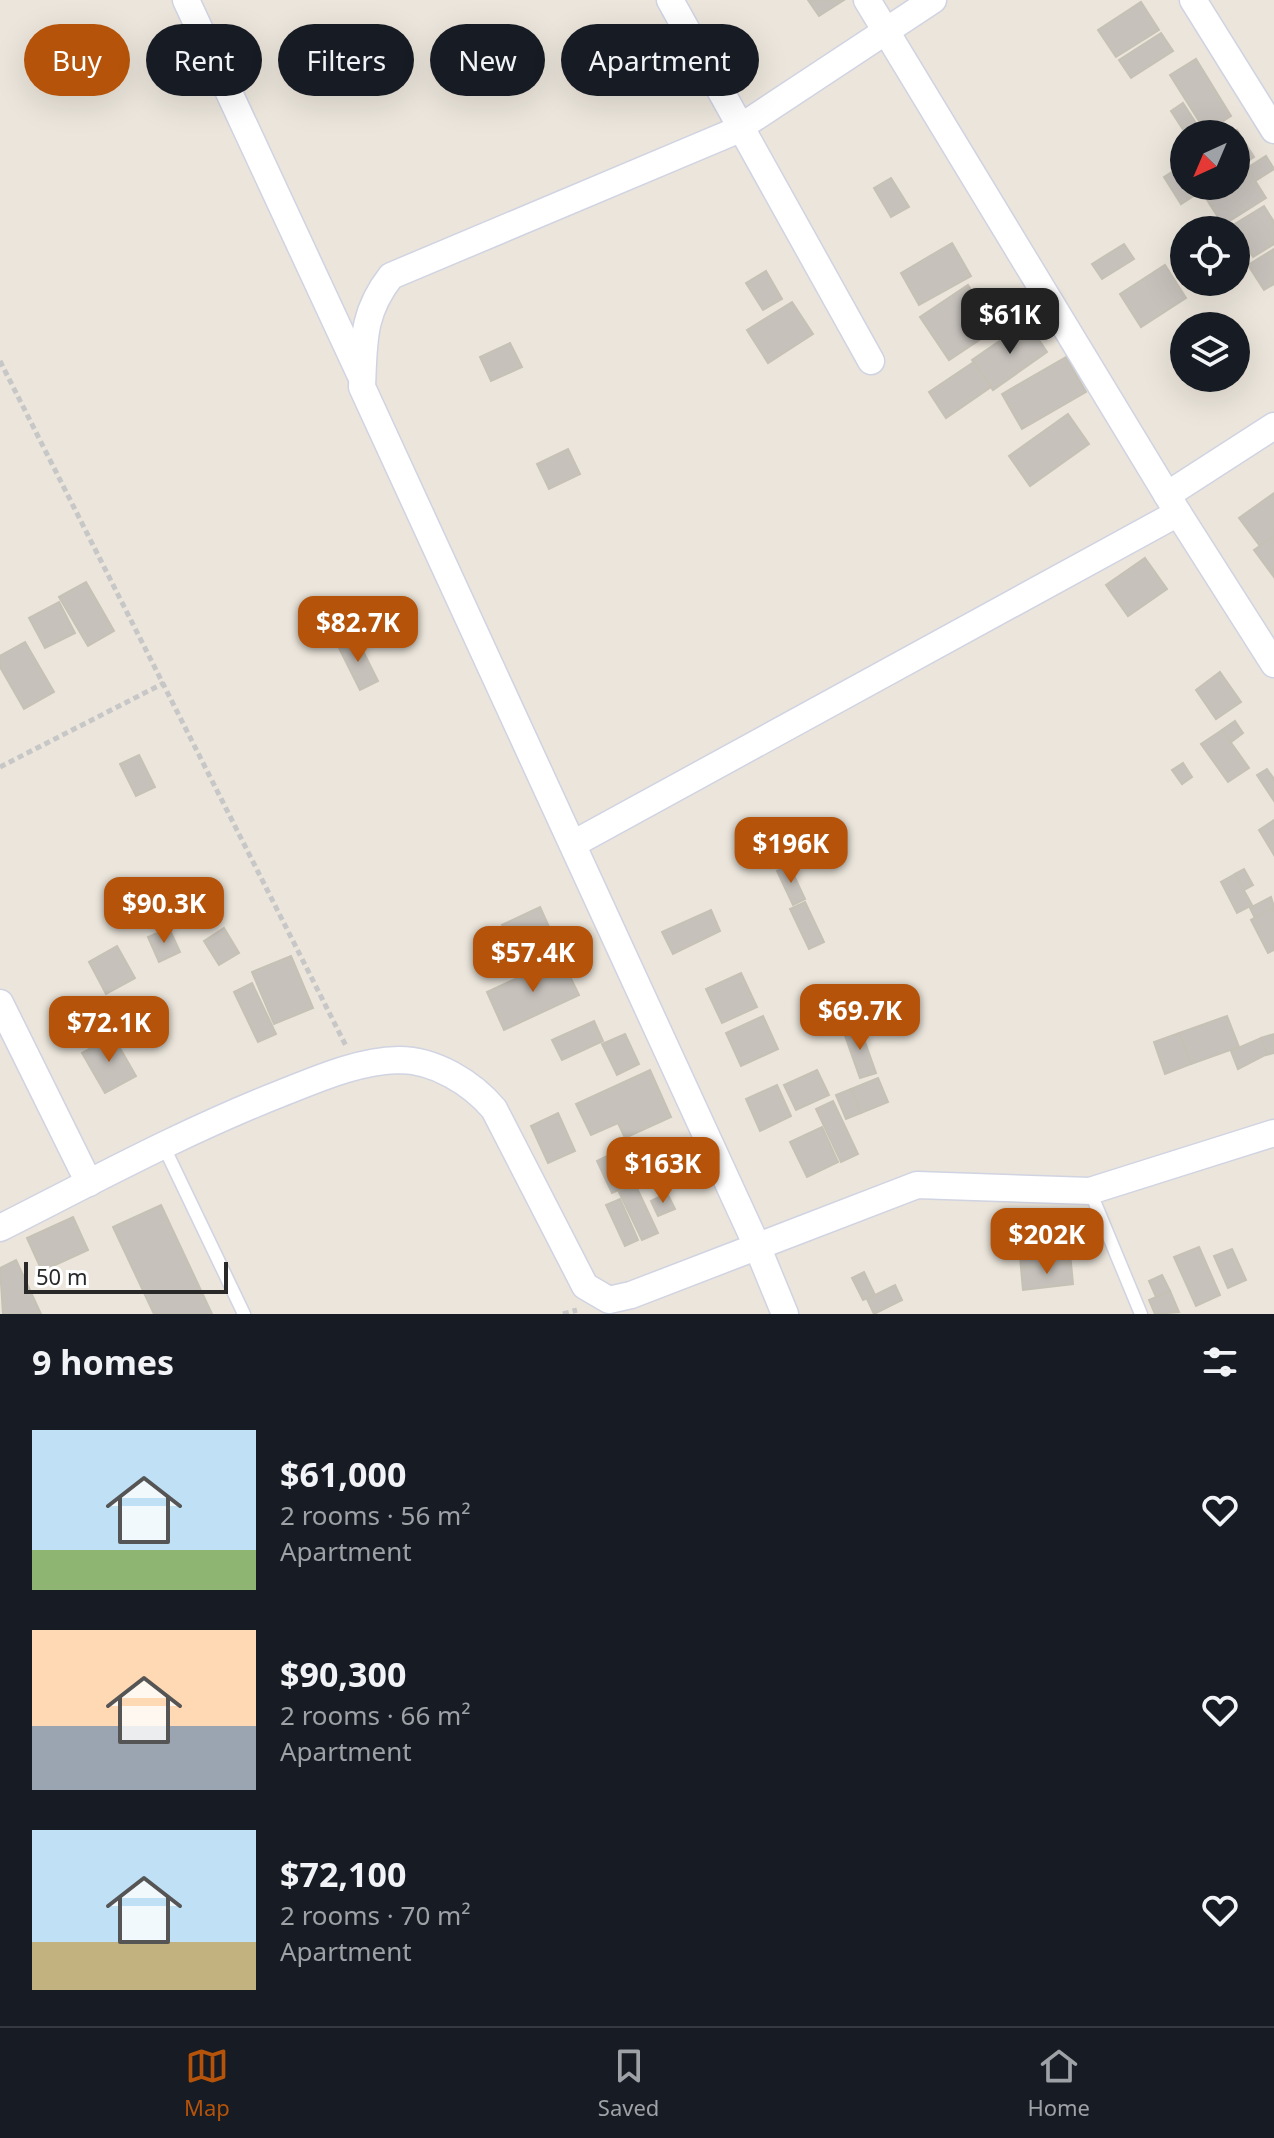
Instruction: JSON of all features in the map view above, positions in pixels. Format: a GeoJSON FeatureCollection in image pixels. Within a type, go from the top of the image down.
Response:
{"type":"FeatureCollection","features":[{"type":"Feature","properties":{"kind":"street"},"geometry":{"type":"LineString","coordinates":[[186,0],[362,379]]}},
{"type":"Feature","properties":{"kind":"street"},"geometry":{"type":"LineString","coordinates":[[670,0],[871,361]]}},
{"type":"Feature","properties":{"kind":"street"},"geometry":{"type":"LineString","coordinates":[[867,0],[1172,504],[1274,664]]}},
{"type":"Feature","properties":{"kind":"street"},"geometry":{"type":"LineString","coordinates":[[785,1314],[757,1246],[362,387],[363,336],[374,298],[391,276],[741,126],[933,0]]}},
{"type":"Feature","properties":{"kind":"street"},"geometry":{"type":"LineString","coordinates":[[1193,0],[1274,130]]}},
{"type":"Feature","properties":{"kind":"street"},"geometry":{"type":"LineString","coordinates":[[573,844],[1172,504],[1274,426]]}},
{"type":"Feature","properties":{"kind":"street"},"geometry":{"type":"LineString","coordinates":[[0,1003],[89,1183]]}},
{"type":"Feature","properties":{"kind":"street"},"geometry":{"type":"LineString","coordinates":[[0,1228],[241,1109],[356,1067],[401,1060],[447,1072],[477,1088],[494,1109],[585,1286],[609,1300],[631,1295],[917,1185],[1090,1191],[1274,1133]]}},
{"type":"Feature","properties":{"kind":"lane"},"geometry":{"type":"LineString","coordinates":[[164,1147],[244,1314]]}},
{"type":"Feature","properties":{"kind":"lane"},"geometry":{"type":"LineString","coordinates":[[1090,1191],[1141,1314]]}},
{"type":"Feature","properties":{"kind":"path"},"geometry":{"type":"LineString","coordinates":[[0,361],[356,1067]]}},
{"type":"Feature","properties":{"kind":"path"},"geometry":{"type":"LineString","coordinates":[[0,767],[164,683]]}},
{"type":"Feature","properties":{"kind":"building"},"geometry":{"type":"Polygon","coordinates":[[[808,0],[844,0],[819,16],[808,0]]]}},
{"type":"Feature","properties":{"kind":"building"},"geometry":{"type":"Polygon","coordinates":[[[1141,2],[1159,30],[1116,57],[1098,30],[1141,2]]]}},
{"type":"Feature","properties":{"kind":"building"},"geometry":{"type":"Polygon","coordinates":[[[1161,33],[1173,51],[1131,78],[1119,60],[1161,33]]]}},
{"type":"Feature","properties":{"kind":"building"},"geometry":{"type":"Polygon","coordinates":[[[1196,59],[1231,116],[1225,120],[1198,120],[1170,75],[1196,59]]]}},
{"type":"Feature","properties":{"kind":"building"},"geometry":{"type":"Polygon","coordinates":[[[1183,103],[1194,120],[1177,120],[1171,111],[1183,103]]]}},
{"type":"Feature","properties":{"kind":"building"},"geometry":{"type":"Polygon","coordinates":[[[1266,156],[1274,169],[1255,181],[1250,166],[1266,156]]]}},
{"type":"Feature","properties":{"kind":"building"},"geometry":{"type":"Polygon","coordinates":[[[1170,173],[1170,187],[1164,177],[1170,173]]]}},
{"type":"Feature","properties":{"kind":"building"},"geometry":{"type":"Polygon","coordinates":[[[1250,173],[1266,198],[1237,216],[1217,216],[1207,200],[1250,200],[1250,173]]]}},
{"type":"Feature","properties":{"kind":"building"},"geometry":{"type":"Polygon","coordinates":[[[891,178],[909,207],[891,217],[874,188],[891,178]]]}},
{"type":"Feature","properties":{"kind":"building"},"geometry":{"type":"Polygon","coordinates":[[[1264,206],[1274,222],[1274,244],[1253,257],[1250,252],[1248,216],[1264,206]]]}},
{"type":"Feature","properties":{"kind":"building"},"geometry":{"type":"Polygon","coordinates":[[[952,243],[971,276],[919,305],[901,273],[952,243]]]}},
{"type":"Feature","properties":{"kind":"building"},"geometry":{"type":"Polygon","coordinates":[[[1124,244],[1134,259],[1102,279],[1092,264],[1124,244]]]}},
{"type":"Feature","properties":{"kind":"building"},"geometry":{"type":"Polygon","coordinates":[[[1274,249],[1274,284],[1264,290],[1250,264],[1274,249]]]}},
{"type":"Feature","properties":{"kind":"building"},"geometry":{"type":"Polygon","coordinates":[[[1165,265],[1170,273],[1170,296],[1186,298],[1141,327],[1120,294],[1165,265]]]}},
{"type":"Feature","properties":{"kind":"building"},"geometry":{"type":"Polygon","coordinates":[[[766,271],[782,299],[763,310],[746,283],[766,271]]]}},
{"type":"Feature","properties":{"kind":"building"},"geometry":{"type":"Polygon","coordinates":[[[968,285],[996,329],[949,360],[920,317],[968,285]]]}},
{"type":"Feature","properties":{"kind":"building"},"geometry":{"type":"Polygon","coordinates":[[[792,302],[813,334],[768,363],[747,330],[792,302]]]}},
{"type":"Feature","properties":{"kind":"building"},"geometry":{"type":"Polygon","coordinates":[[[1027,322],[1047,352],[993,390],[972,360],[1027,322]]]}},
{"type":"Feature","properties":{"kind":"building"},"geometry":{"type":"Polygon","coordinates":[[[510,343],[522,367],[491,381],[480,357],[510,343]]]}},
{"type":"Feature","properties":{"kind":"building"},"geometry":{"type":"Polygon","coordinates":[[[1066,357],[1086,392],[1022,429],[1002,394],[1066,357]]]}},
{"type":"Feature","properties":{"kind":"building"},"geometry":{"type":"Polygon","coordinates":[[[974,362],[991,387],[946,418],[929,392],[974,362]]]}},
{"type":"Feature","properties":{"kind":"building"},"geometry":{"type":"Polygon","coordinates":[[[1068,414],[1089,444],[1030,486],[1009,456],[1068,414]]]}},
{"type":"Feature","properties":{"kind":"building"},"geometry":{"type":"Polygon","coordinates":[[[568,449],[580,474],[549,489],[537,464],[568,449]]]}},
{"type":"Feature","properties":{"kind":"building"},"geometry":{"type":"Polygon","coordinates":[[[1274,493],[1274,536],[1260,546],[1239,518],[1274,493]]]}},
{"type":"Feature","properties":{"kind":"building"},"geometry":{"type":"Polygon","coordinates":[[[1274,536],[1274,577],[1254,550],[1274,536]]]}},
{"type":"Feature","properties":{"kind":"building"},"geometry":{"type":"Polygon","coordinates":[[[1145,558],[1167,589],[1128,616],[1106,585],[1145,558]]]}},
{"type":"Feature","properties":{"kind":"building"},"geometry":{"type":"Polygon","coordinates":[[[86,582],[114,631],[88,646],[59,597],[86,582]]]}},
{"type":"Feature","properties":{"kind":"building"},"geometry":{"type":"Polygon","coordinates":[[[59,602],[75,633],[45,648],[29,618],[59,602]]]}},
{"type":"Feature","properties":{"kind":"building"},"geometry":{"type":"Polygon","coordinates":[[[356,637],[378,681],[360,690],[338,646],[356,637]]]}},
{"type":"Feature","properties":{"kind":"building"},"geometry":{"type":"Polygon","coordinates":[[[25,642],[54,692],[24,709],[0,667],[0,656],[25,642]]]}},
{"type":"Feature","properties":{"kind":"building"},"geometry":{"type":"Polygon","coordinates":[[[1220,672],[1241,702],[1216,719],[1196,690],[1220,672]]]}},
{"type":"Feature","properties":{"kind":"building"},"geometry":{"type":"Polygon","coordinates":[[[1235,721],[1243,733],[1231,742],[1222,730],[1235,721]]]}},
{"type":"Feature","properties":{"kind":"building"},"geometry":{"type":"Polygon","coordinates":[[[1222,730],[1249,768],[1228,782],[1201,744],[1222,730]]]}},
{"type":"Feature","properties":{"kind":"building"},"geometry":{"type":"Polygon","coordinates":[[[139,755],[155,787],[136,796],[120,764],[139,755]]]}},
{"type":"Feature","properties":{"kind":"building"},"geometry":{"type":"Polygon","coordinates":[[[1183,763],[1192,777],[1182,784],[1172,770],[1183,763]]]}},
{"type":"Feature","properties":{"kind":"building"},"geometry":{"type":"Polygon","coordinates":[[[1267,769],[1274,779],[1274,801],[1257,775],[1267,769]]]}},
{"type":"Feature","properties":{"kind":"building"},"geometry":{"type":"Polygon","coordinates":[[[1274,820],[1274,855],[1259,830],[1274,820]]]}},
{"type":"Feature","properties":{"kind":"building"},"geometry":{"type":"Polygon","coordinates":[[[789,865],[805,899],[793,905],[777,871],[789,865]]]}},
{"type":"Feature","properties":{"kind":"building"},"geometry":{"type":"Polygon","coordinates":[[[1244,869],[1253,885],[1244,890],[1235,874],[1244,869]]]}},
{"type":"Feature","properties":{"kind":"building"},"geometry":{"type":"Polygon","coordinates":[[[1235,874],[1252,905],[1237,913],[1221,882],[1235,874]]]}},
{"type":"Feature","properties":{"kind":"building"},"geometry":{"type":"Polygon","coordinates":[[[1271,897],[1274,907],[1255,918],[1250,908],[1271,897]]]}},
{"type":"Feature","properties":{"kind":"building"},"geometry":{"type":"Polygon","coordinates":[[[805,902],[824,942],[809,949],[790,909],[805,902]]]}},
{"type":"Feature","properties":{"kind":"building"},"geometry":{"type":"Polygon","coordinates":[[[540,907],[555,940],[517,957],[502,925],[540,907]]]}},
{"type":"Feature","properties":{"kind":"building"},"geometry":{"type":"Polygon","coordinates":[[[1274,907],[1274,950],[1268,953],[1251,920],[1274,907]]]}},
{"type":"Feature","properties":{"kind":"building"},"geometry":{"type":"Polygon","coordinates":[[[711,910],[720,931],[673,954],[662,932],[711,910]]]}},
{"type":"Feature","properties":{"kind":"building"},"geometry":{"type":"Polygon","coordinates":[[[169,928],[180,952],[159,962],[148,937],[169,928]]]}},
{"type":"Feature","properties":{"kind":"building"},"geometry":{"type":"Polygon","coordinates":[[[224,928],[239,953],[219,965],[204,941],[224,928]]]}},
{"type":"Feature","properties":{"kind":"building"},"geometry":{"type":"Polygon","coordinates":[[[117,946],[135,978],[106,994],[89,962],[117,946]]]}},
{"type":"Feature","properties":{"kind":"building"},"geometry":{"type":"Polygon","coordinates":[[[291,956],[313,1008],[274,1024],[252,972],[291,956]]]}},
{"type":"Feature","properties":{"kind":"building"},"geometry":{"type":"Polygon","coordinates":[[[561,958],[579,995],[504,1030],[487,992],[561,958]]]}},
{"type":"Feature","properties":{"kind":"building"},"geometry":{"type":"Polygon","coordinates":[[[741,973],[757,1007],[722,1023],[706,989],[741,973]]]}},
{"type":"Feature","properties":{"kind":"building"},"geometry":{"type":"Polygon","coordinates":[[[252,983],[276,1034],[258,1042],[234,992],[252,983]]]}},
{"type":"Feature","properties":{"kind":"building"},"geometry":{"type":"Polygon","coordinates":[[[841,986],[846,997],[828,1005],[823,994],[841,986]]]}},
{"type":"Feature","properties":{"kind":"building"},"geometry":{"type":"Polygon","coordinates":[[[763,1016],[778,1049],[741,1066],[726,1033],[763,1016]]]}},
{"type":"Feature","properties":{"kind":"building"},"geometry":{"type":"Polygon","coordinates":[[[1227,1016],[1239,1047],[1191,1064],[1179,1033],[1227,1016]]]}},
{"type":"Feature","properties":{"kind":"building"},"geometry":{"type":"Polygon","coordinates":[[[594,1021],[603,1041],[562,1060],[552,1040],[594,1021]]]}},
{"type":"Feature","properties":{"kind":"building"},"geometry":{"type":"Polygon","coordinates":[[[859,1025],[876,1073],[860,1078],[843,1030],[859,1025]]]}},
{"type":"Feature","properties":{"kind":"building"},"geometry":{"type":"Polygon","coordinates":[[[1179,1033],[1191,1064],[1165,1074],[1154,1042],[1179,1033]]]}},
{"type":"Feature","properties":{"kind":"building"},"geometry":{"type":"Polygon","coordinates":[[[625,1034],[639,1064],[617,1075],[602,1044],[625,1034]]]}},
{"type":"Feature","properties":{"kind":"building"},"geometry":{"type":"Polygon","coordinates":[[[1274,1034],[1274,1053],[1266,1055],[1261,1038],[1274,1034]]]}},
{"type":"Feature","properties":{"kind":"building"},"geometry":{"type":"Polygon","coordinates":[[[113,1036],[136,1076],[105,1093],[82,1053],[113,1036]]]}},
{"type":"Feature","properties":{"kind":"building"},"geometry":{"type":"Polygon","coordinates":[[[1261,1038],[1267,1054],[1238,1069],[1231,1051],[1261,1038]]]}},
{"type":"Feature","properties":{"kind":"building"},"geometry":{"type":"Polygon","coordinates":[[[650,1070],[671,1117],[625,1138],[618,1123],[591,1135],[576,1104],[650,1070]]]}},
{"type":"Feature","properties":{"kind":"building"},"geometry":{"type":"Polygon","coordinates":[[[817,1070],[829,1095],[796,1110],[784,1085],[817,1070]]]}},
{"type":"Feature","properties":{"kind":"building"},"geometry":{"type":"Polygon","coordinates":[[[878,1078],[888,1102],[861,1113],[851,1089],[878,1078]]]}},
{"type":"Feature","properties":{"kind":"building"},"geometry":{"type":"Polygon","coordinates":[[[777,1085],[791,1116],[760,1131],[746,1099],[777,1085]]]}},
{"type":"Feature","properties":{"kind":"building"},"geometry":{"type":"Polygon","coordinates":[[[851,1089],[861,1113],[846,1119],[836,1095],[851,1089]]]}},
{"type":"Feature","properties":{"kind":"building"},"geometry":{"type":"Polygon","coordinates":[[[833,1101],[858,1154],[841,1162],[816,1109],[833,1101]]]}},
{"type":"Feature","properties":{"kind":"building"},"geometry":{"type":"Polygon","coordinates":[[[558,1113],[575,1151],[548,1163],[531,1126],[558,1113]]]}},
{"type":"Feature","properties":{"kind":"building"},"geometry":{"type":"Polygon","coordinates":[[[822,1127],[838,1162],[807,1177],[790,1142],[822,1127]]]}},
{"type":"Feature","properties":{"kind":"building"},"geometry":{"type":"Polygon","coordinates":[[[636,1142],[651,1175],[612,1193],[597,1161],[636,1142]]]}},
{"type":"Feature","properties":{"kind":"building"},"geometry":{"type":"Polygon","coordinates":[[[635,1184],[658,1233],[642,1240],[619,1192],[635,1184]]]}},
{"type":"Feature","properties":{"kind":"building"},"geometry":{"type":"Polygon","coordinates":[[[667,1193],[675,1209],[658,1216],[651,1201],[667,1193]]]}},
{"type":"Feature","properties":{"kind":"building"},"geometry":{"type":"Polygon","coordinates":[[[620,1199],[638,1240],[625,1246],[606,1205],[620,1199]]]}},
{"type":"Feature","properties":{"kind":"building"},"geometry":{"type":"Polygon","coordinates":[[[161,1205],[212,1314],[154,1314],[113,1227],[161,1205]]]}},
{"type":"Feature","properties":{"kind":"building"},"geometry":{"type":"Polygon","coordinates":[[[73,1217],[88,1250],[42,1271],[27,1238],[73,1217]]]}},
{"type":"Feature","properties":{"kind":"building"},"geometry":{"type":"Polygon","coordinates":[[[1068,1239],[1071,1263],[1021,1268],[1019,1244],[1068,1239]]]}},
{"type":"Feature","properties":{"kind":"building"},"geometry":{"type":"Polygon","coordinates":[[[1199,1247],[1220,1295],[1196,1306],[1174,1257],[1199,1247]]]}},
{"type":"Feature","properties":{"kind":"building"},"geometry":{"type":"Polygon","coordinates":[[[1232,1249],[1246,1280],[1228,1288],[1214,1256],[1232,1249]]]}},
{"type":"Feature","properties":{"kind":"building"},"geometry":{"type":"Polygon","coordinates":[[[16,1260],[41,1314],[3,1314],[0,1268],[16,1260]]]}},
{"type":"Feature","properties":{"kind":"building"},"geometry":{"type":"Polygon","coordinates":[[[1071,1263],[1073,1284],[1023,1290],[1021,1268],[1071,1263]]]}},
{"type":"Feature","properties":{"kind":"building"},"geometry":{"type":"Polygon","coordinates":[[[864,1272],[875,1295],[863,1300],[852,1278],[864,1272]]]}},
{"type":"Feature","properties":{"kind":"building"},"geometry":{"type":"Polygon","coordinates":[[[1162,1275],[1170,1291],[1156,1297],[1149,1281],[1162,1275]]]}},
{"type":"Feature","properties":{"kind":"building"},"geometry":{"type":"Polygon","coordinates":[[[895,1285],[902,1300],[874,1314],[867,1299],[895,1285]]]}},
{"type":"Feature","properties":{"kind":"building"},"geometry":{"type":"Polygon","coordinates":[[[1170,1291],[1179,1312],[1155,1314],[1149,1300],[1170,1291]]]}}]}
